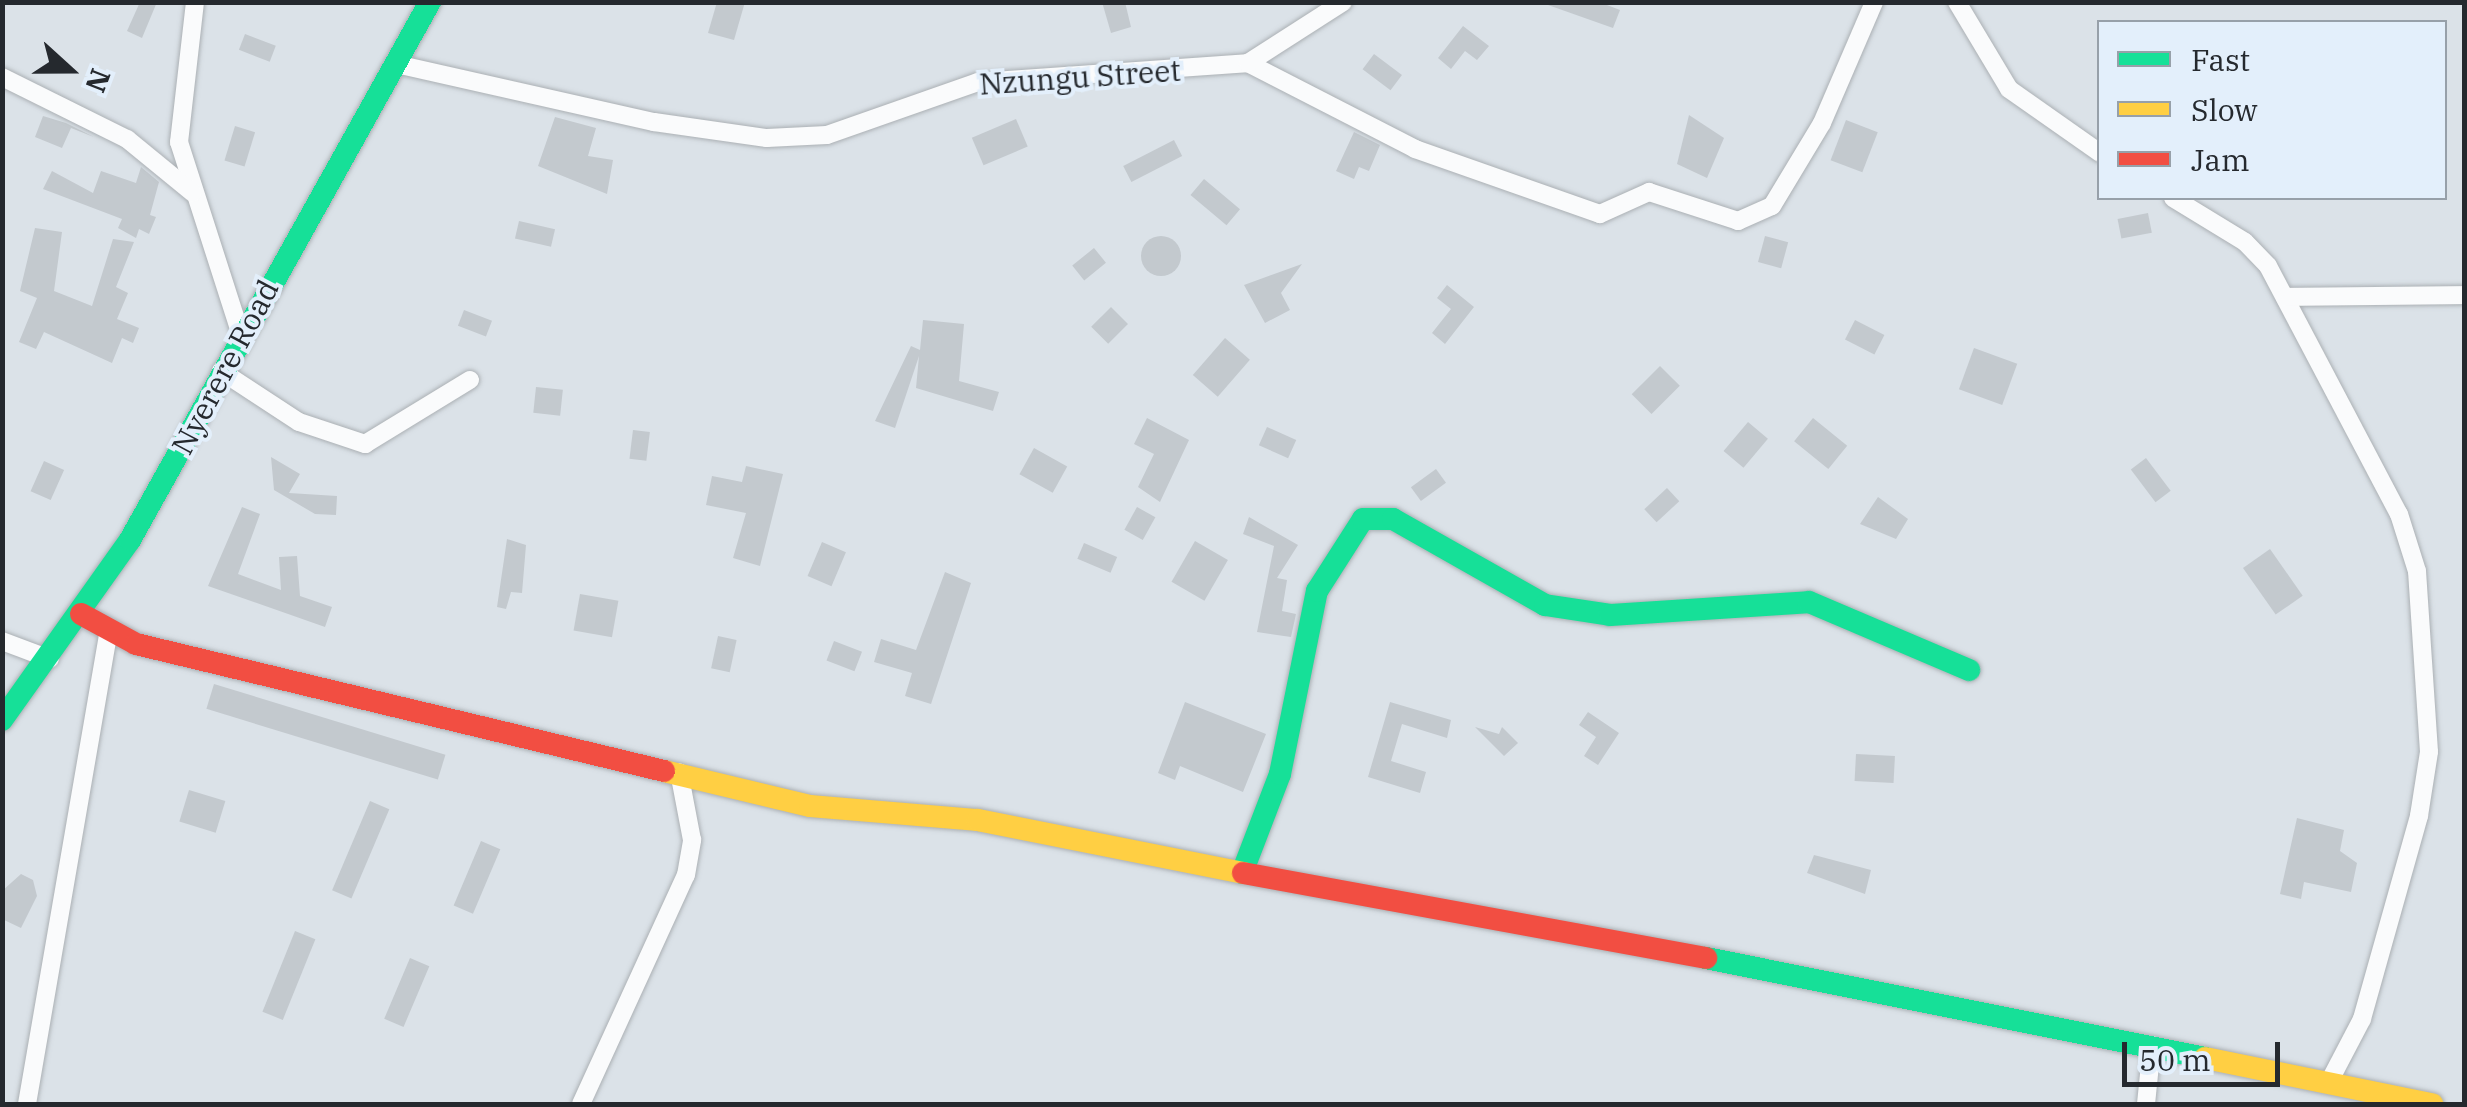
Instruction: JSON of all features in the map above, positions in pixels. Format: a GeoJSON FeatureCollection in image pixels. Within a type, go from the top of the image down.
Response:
{"type":"FeatureCollection","features":[{"type":"Feature","properties":{"kind":"street"},"geometry":{"type":"LineString","coordinates":[[195,2],[180,142],[192,192],[241,335]]}},
{"type":"Feature","properties":{"kind":"street","name":"Nyerere Road"},"geometry":{"type":"LineString","coordinates":[[2,720],[81,614],[430,2]]}},
{"type":"Feature","properties":{"kind":"street","name":"Nzungu Street"},"geometry":{"type":"LineString","coordinates":[[396,64],[654,122],[766,138],[827,135],[978,82],[1248,63],[1343,2]]}},
{"type":"Feature","properties":{"kind":"street"},"geometry":{"type":"LineString","coordinates":[[1248,63],[1414,149],[1600,214],[1649,192],[1738,221],[1772,206],[1822,123],[1874,2]]}},
{"type":"Feature","properties":{"kind":"street"},"geometry":{"type":"LineString","coordinates":[[1957,2],[2009,90],[2097,151]]}},
{"type":"Feature","properties":{"kind":"street"},"geometry":{"type":"LineString","coordinates":[[2,77],[127,139],[192,192]]}},
{"type":"Feature","properties":{"kind":"street"},"geometry":{"type":"LineString","coordinates":[[2176,200],[2245,242],[2286,297],[2399,514],[2427,644],[2429,752],[2418,816],[2362,1018],[2328,1084]]}},
{"type":"Feature","properties":{"kind":"street"},"geometry":{"type":"LineString","coordinates":[[2286,297],[2464,295]]}},
{"type":"Feature","properties":{"kind":"street"},"geometry":{"type":"LineString","coordinates":[[221,371],[298,422],[366,444],[470,380]]}},
{"type":"Feature","properties":{"kind":"street"},"geometry":{"type":"LineString","coordinates":[[1242,872],[1280,774],[1317,591],[1363,519],[1393,519],[1544,605],[1610,615],[1809,602],[1969,670]]}},
{"type":"Feature","properties":{"kind":"street"},"geometry":{"type":"LineString","coordinates":[[81,614],[109,632],[460,727],[680,772],[810,806],[978,820],[2152,1045],[2432,1104]]}},
{"type":"Feature","properties":{"kind":"street"},"geometry":{"type":"LineString","coordinates":[[28,1104],[109,632]]}},
{"type":"Feature","properties":{"kind":"street"},"geometry":{"type":"LineString","coordinates":[[2,641],[50,659]]}},
{"type":"Feature","properties":{"kind":"street"},"geometry":{"type":"LineString","coordinates":[[580,1104],[686,875],[692,840],[680,772]]}},
{"type":"Feature","properties":{"kind":"street"},"geometry":{"type":"LineString","coordinates":[[2146,1104],[2152,1045]]}},
{"type":"Feature","properties":{"kind":"building"},"geometry":{"type":"Polygon","coordinates":[[[140,2],[157,2],[142,38],[127,31],[140,2]]]}},
{"type":"Feature","properties":{"kind":"building"},"geometry":{"type":"Polygon","coordinates":[[[717,2],[745,2],[734,40],[708,33],[717,2]]]}},
{"type":"Feature","properties":{"kind":"building"},"geometry":{"type":"Polygon","coordinates":[[[1102,2],[1125,2],[1131,27],[1111,33],[1102,2]]]}},
{"type":"Feature","properties":{"kind":"building"},"geometry":{"type":"Polygon","coordinates":[[[1599,2],[1620,10],[1613,28],[1548,5],[1599,2]]]}},
{"type":"Feature","properties":{"kind":"building"},"geometry":{"type":"Polygon","coordinates":[[[1463,26],[1489,46],[1477,60],[1465,51],[1451,69],[1438,58],[1463,26]]]}},
{"type":"Feature","properties":{"kind":"building"},"geometry":{"type":"Polygon","coordinates":[[[245,34],[276,46],[270,62],[239,50],[245,34]]]}},
{"type":"Feature","properties":{"kind":"building"},"geometry":{"type":"Polygon","coordinates":[[[1374,54],[1402,75],[1391,90],[1363,69],[1374,54]]]}},
{"type":"Feature","properties":{"kind":"building"},"geometry":{"type":"Polygon","coordinates":[[[1689,115],[1724,138],[1707,178],[1677,164],[1689,115]]]}},
{"type":"Feature","properties":{"kind":"building"},"geometry":{"type":"Polygon","coordinates":[[[43,116],[94,137],[71,128],[62,148],[35,137],[43,116]]]}},
{"type":"Feature","properties":{"kind":"building"},"geometry":{"type":"Polygon","coordinates":[[[555,117],[596,128],[588,156],[613,160],[607,194],[538,166],[555,117]]]}},
{"type":"Feature","properties":{"kind":"building"},"geometry":{"type":"Polygon","coordinates":[[[1016,119],[1028,147],[984,165],[972,138],[1016,119]]]}},
{"type":"Feature","properties":{"kind":"building"},"geometry":{"type":"Polygon","coordinates":[[[1846,120],[1878,132],[1862,172],[1831,160],[1846,120]]]}},
{"type":"Feature","properties":{"kind":"building"},"geometry":{"type":"Polygon","coordinates":[[[235,126],[255,132],[245,167],[224,160],[235,126]]]}},
{"type":"Feature","properties":{"kind":"building"},"geometry":{"type":"Polygon","coordinates":[[[1354,132],[1380,145],[1369,171],[1359,167],[1354,179],[1336,171],[1354,132]]]}},
{"type":"Feature","properties":{"kind":"building"},"geometry":{"type":"Polygon","coordinates":[[[1174,140],[1182,156],[1131,182],[1123,166],[1174,140]]]}},
{"type":"Feature","properties":{"kind":"building"},"geometry":{"type":"Polygon","coordinates":[[[141,167],[159,182],[150,215],[156,217],[149,234],[139,229],[136,238],[118,228],[122,219],[43,189],[52,171],[93,193],[101,171],[136,183],[141,167]]]}},
{"type":"Feature","properties":{"kind":"building"},"geometry":{"type":"Polygon","coordinates":[[[1204,179],[1240,209],[1227,225],[1191,195],[1204,179]]]}},
{"type":"Feature","properties":{"kind":"building"},"geometry":{"type":"Polygon","coordinates":[[[2148,213],[2152,233],[2121,239],[2118,219],[2148,213]]]}},
{"type":"Feature","properties":{"kind":"building"},"geometry":{"type":"Polygon","coordinates":[[[519,221],[555,229],[551,247],[515,239],[519,221]]]}},
{"type":"Feature","properties":{"kind":"building"},"geometry":{"type":"Polygon","coordinates":[[[35,228],[62,232],[54,291],[92,306],[113,239],[134,242],[116,287],[128,293],[117,319],[139,328],[133,343],[122,338],[112,363],[44,332],[36,349],[19,342],[37,298],[20,291],[35,228]]]}},
{"type":"Feature","properties":{"kind":"building"},"geometry":{"type":"Polygon","coordinates":[[[1161,236],[1175,242],[1181,256],[1175,270],[1161,276],[1147,270],[1141,256],[1147,242],[1161,236]]]}},
{"type":"Feature","properties":{"kind":"building"},"geometry":{"type":"Polygon","coordinates":[[[1765,236],[1788,242],[1781,268],[1758,262],[1765,236]]]}},
{"type":"Feature","properties":{"kind":"building"},"geometry":{"type":"Polygon","coordinates":[[[1094,248],[1106,263],[1084,280],[1072,266],[1094,248]]]}},
{"type":"Feature","properties":{"kind":"building"},"geometry":{"type":"Polygon","coordinates":[[[1302,264],[1281,293],[1290,310],[1265,323],[1244,285],[1302,264]]]}},
{"type":"Feature","properties":{"kind":"building"},"geometry":{"type":"Polygon","coordinates":[[[1447,285],[1474,307],[1445,344],[1432,333],[1451,309],[1437,298],[1447,285]]]}},
{"type":"Feature","properties":{"kind":"building"},"geometry":{"type":"Polygon","coordinates":[[[1111,307],[1128,324],[1108,344],[1091,327],[1111,307]]]}},
{"type":"Feature","properties":{"kind":"building"},"geometry":{"type":"Polygon","coordinates":[[[464,310],[492,321],[486,337],[458,326],[464,310]]]}},
{"type":"Feature","properties":{"kind":"building"},"geometry":{"type":"Polygon","coordinates":[[[923,320],[964,324],[959,381],[999,392],[993,411],[916,388],[919,356],[895,428],[875,421],[911,346],[920,350],[923,320]]]}},
{"type":"Feature","properties":{"kind":"building"},"geometry":{"type":"Polygon","coordinates":[[[1855,320],[1884,335],[1874,355],[1845,340],[1855,320]]]}},
{"type":"Feature","properties":{"kind":"building"},"geometry":{"type":"Polygon","coordinates":[[[1225,338],[1250,360],[1218,397],[1193,375],[1225,338]]]}},
{"type":"Feature","properties":{"kind":"building"},"geometry":{"type":"Polygon","coordinates":[[[1974,348],[2017,364],[2002,405],[1959,389],[1974,348]]]}},
{"type":"Feature","properties":{"kind":"building"},"geometry":{"type":"Polygon","coordinates":[[[1660,366],[1680,386],[1652,414],[1632,394],[1660,366]]]}},
{"type":"Feature","properties":{"kind":"building"},"geometry":{"type":"Polygon","coordinates":[[[536,387],[563,390],[560,416],[533,413],[536,387]]]}},
{"type":"Feature","properties":{"kind":"building"},"geometry":{"type":"Polygon","coordinates":[[[1147,418],[1189,440],[1160,502],[1138,487],[1154,454],[1134,444],[1147,418]]]}},
{"type":"Feature","properties":{"kind":"building"},"geometry":{"type":"Polygon","coordinates":[[[1813,418],[1847,446],[1828,469],[1794,441],[1813,418]]]}},
{"type":"Feature","properties":{"kind":"building"},"geometry":{"type":"Polygon","coordinates":[[[1748,422],[1768,439],[1743,468],[1724,451],[1748,422]]]}},
{"type":"Feature","properties":{"kind":"building"},"geometry":{"type":"Polygon","coordinates":[[[1267,427],[1296,440],[1288,458],[1259,445],[1267,427]]]}},
{"type":"Feature","properties":{"kind":"building"},"geometry":{"type":"Polygon","coordinates":[[[633,430],[650,432],[646,461],[629,459],[633,430]]]}},
{"type":"Feature","properties":{"kind":"building"},"geometry":{"type":"Polygon","coordinates":[[[1034,448],[1067,466],[1053,493],[1019,474],[1034,448]]]}},
{"type":"Feature","properties":{"kind":"building"},"geometry":{"type":"Polygon","coordinates":[[[271,457],[300,474],[289,493],[337,496],[336,515],[315,514],[274,490],[271,457]]]}},
{"type":"Feature","properties":{"kind":"building"},"geometry":{"type":"Polygon","coordinates":[[[2146,458],[2171,491],[2156,502],[2131,469],[2146,458]]]}},
{"type":"Feature","properties":{"kind":"building"},"geometry":{"type":"Polygon","coordinates":[[[44,461],[64,470],[51,500],[31,491],[44,461]]]}},
{"type":"Feature","properties":{"kind":"building"},"geometry":{"type":"Polygon","coordinates":[[[746,466],[783,474],[760,566],[733,558],[746,513],[706,505],[712,476],[742,482],[746,466]]]}},
{"type":"Feature","properties":{"kind":"building"},"geometry":{"type":"Polygon","coordinates":[[[1436,469],[1446,483],[1421,501],[1411,487],[1436,469]]]}},
{"type":"Feature","properties":{"kind":"building"},"geometry":{"type":"Polygon","coordinates":[[[1667,488],[1679,501],[1657,522],[1644,509],[1667,488]]]}},
{"type":"Feature","properties":{"kind":"building"},"geometry":{"type":"Polygon","coordinates":[[[1878,497],[1908,519],[1896,539],[1860,524],[1878,497]]]}},
{"type":"Feature","properties":{"kind":"building"},"geometry":{"type":"Polygon","coordinates":[[[242,507],[260,514],[238,574],[281,590],[279,557],[297,556],[300,596],[332,607],[325,627],[208,586],[242,507]]]}},
{"type":"Feature","properties":{"kind":"building"},"geometry":{"type":"Polygon","coordinates":[[[1137,507],[1155,517],[1143,540],[1124,530],[1137,507]]]}},
{"type":"Feature","properties":{"kind":"building"},"geometry":{"type":"Polygon","coordinates":[[[1249,517],[1298,545],[1277,578],[1287,580],[1282,611],[1296,614],[1291,637],[1257,632],[1274,546],[1243,534],[1249,517]]]}},
{"type":"Feature","properties":{"kind":"building"},"geometry":{"type":"Polygon","coordinates":[[[507,539],[526,545],[522,593],[511,592],[506,609],[497,607],[507,539]]]}},
{"type":"Feature","properties":{"kind":"building"},"geometry":{"type":"Polygon","coordinates":[[[1195,541],[1228,560],[1204,601],[1172,582],[1195,541]]]}},
{"type":"Feature","properties":{"kind":"building"},"geometry":{"type":"Polygon","coordinates":[[[822,542],[846,552],[831,586],[808,576],[822,542]]]}},
{"type":"Feature","properties":{"kind":"building"},"geometry":{"type":"Polygon","coordinates":[[[1084,543],[1117,557],[1110,573],[1077,559],[1084,543]]]}},
{"type":"Feature","properties":{"kind":"building"},"geometry":{"type":"Polygon","coordinates":[[[2270,549],[2303,596],[2276,615],[2243,568],[2270,549]]]}},
{"type":"Feature","properties":{"kind":"building"},"geometry":{"type":"Polygon","coordinates":[[[945,572],[971,583],[931,704],[905,696],[912,673],[874,662],[881,639],[916,650],[945,572]]]}},
{"type":"Feature","properties":{"kind":"building"},"geometry":{"type":"Polygon","coordinates":[[[580,594],[618,601],[612,637],[574,630],[580,594]]]}},
{"type":"Feature","properties":{"kind":"building"},"geometry":{"type":"Polygon","coordinates":[[[718,636],[737,640],[730,672],[711,668],[718,636]]]}},
{"type":"Feature","properties":{"kind":"building"},"geometry":{"type":"Polygon","coordinates":[[[834,641],[862,652],[854,671],[826,661],[834,641]]]}},
{"type":"Feature","properties":{"kind":"building"},"geometry":{"type":"Polygon","coordinates":[[[214,684],[445,755],[438,780],[206,709],[214,684]]]}},
{"type":"Feature","properties":{"kind":"building"},"geometry":{"type":"Polygon","coordinates":[[[1185,702],[1266,734],[1243,792],[1180,766],[1175,780],[1158,773],[1185,702]]]}},
{"type":"Feature","properties":{"kind":"building"},"geometry":{"type":"Polygon","coordinates":[[[1390,702],[1451,720],[1447,738],[1402,724],[1391,761],[1426,772],[1420,793],[1368,777],[1390,702]]]}},
{"type":"Feature","properties":{"kind":"building"},"geometry":{"type":"Polygon","coordinates":[[[1588,712],[1619,733],[1598,765],[1584,756],[1596,737],[1579,725],[1588,712]]]}},
{"type":"Feature","properties":{"kind":"building"},"geometry":{"type":"Polygon","coordinates":[[[1475,727],[1499,734],[1502,727],[1518,743],[1504,756],[1475,727]]]}},
{"type":"Feature","properties":{"kind":"building"},"geometry":{"type":"Polygon","coordinates":[[[1856,754],[1895,756],[1894,783],[1855,781],[1856,754]]]}},
{"type":"Feature","properties":{"kind":"building"},"geometry":{"type":"Polygon","coordinates":[[[189,790],[225,801],[216,833],[179,822],[189,790]]]}},
{"type":"Feature","properties":{"kind":"building"},"geometry":{"type":"Polygon","coordinates":[[[370,801],[389,809],[351,898],[332,890],[370,801]]]}},
{"type":"Feature","properties":{"kind":"building"},"geometry":{"type":"Polygon","coordinates":[[[2297,818],[2344,830],[2340,851],[2357,863],[2351,892],[2304,882],[2301,899],[2280,894],[2297,818]]]}},
{"type":"Feature","properties":{"kind":"building"},"geometry":{"type":"Polygon","coordinates":[[[481,841],[500,849],[473,914],[454,905],[481,841]]]}},
{"type":"Feature","properties":{"kind":"building"},"geometry":{"type":"Polygon","coordinates":[[[1814,855],[1871,870],[1865,894],[1807,873],[1814,855]]]}},
{"type":"Feature","properties":{"kind":"building"},"geometry":{"type":"Polygon","coordinates":[[[21,874],[33,880],[37,896],[21,928],[2,919],[2,891],[21,874]]]}},
{"type":"Feature","properties":{"kind":"building"},"geometry":{"type":"Polygon","coordinates":[[[295,931],[315,939],[283,1020],[262,1012],[295,931]]]}},
{"type":"Feature","properties":{"kind":"building"},"geometry":{"type":"Polygon","coordinates":[[[410,958],[429,966],[404,1027],[384,1019],[410,958]]]}},
{"type":"Feature","properties":{"kind":"traffic: fast"},"geometry":{"type":"LineString","coordinates":[[2,720],[130,540],[430,2]]}},
{"type":"Feature","properties":{"kind":"traffic: fast"},"geometry":{"type":"LineString","coordinates":[[1242,873],[1280,774],[1317,591],[1363,519],[1393,519],[1545,605],[1610,615],[1809,602],[1969,670]]}},
{"type":"Feature","properties":{"kind":"traffic: fast"},"geometry":{"type":"LineString","coordinates":[[1706,958],[2205,1058]]}},
{"type":"Feature","properties":{"kind":"traffic: slow"},"geometry":{"type":"LineString","coordinates":[[664,771],[810,806],[978,820],[1243,873]]}},
{"type":"Feature","properties":{"kind":"traffic: slow"},"geometry":{"type":"LineString","coordinates":[[2205,1058],[2432,1104]]}},
{"type":"Feature","properties":{"kind":"traffic: jam"},"geometry":{"type":"LineString","coordinates":[[81,614],[136,644],[664,771]]}},
{"type":"Feature","properties":{"kind":"traffic: jam"},"geometry":{"type":"LineString","coordinates":[[1243,873],[1706,958]]}}]}
